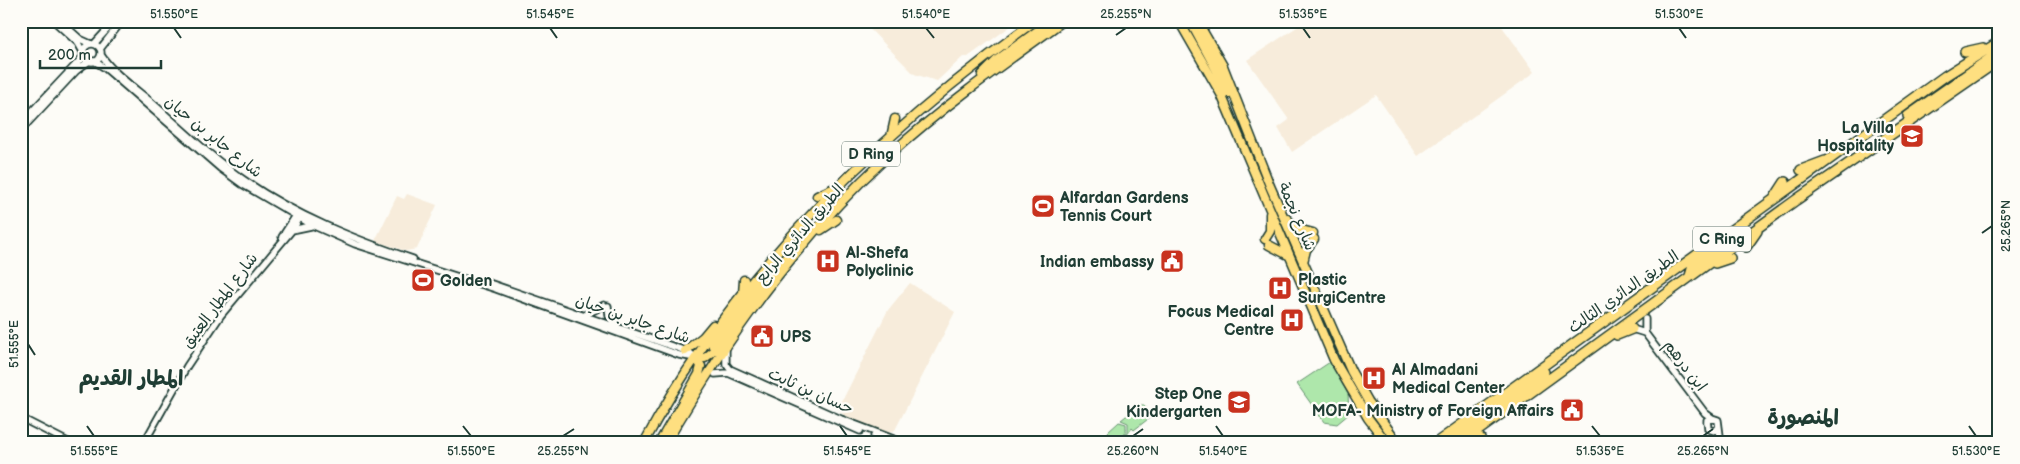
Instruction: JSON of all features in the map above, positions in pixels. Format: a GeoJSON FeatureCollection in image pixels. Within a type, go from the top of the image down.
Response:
{"type":"FeatureCollection","features":[{"type":"Feature","properties":{"kind":"highway"},"geometry":{"type":"LineString","coordinates":[[1966,52],[1996,47]]}},
{"type":"Feature","properties":{"kind":"highway"},"geometry":{"type":"LineString","coordinates":[[1888,136],[1917,109],[1996,47]]}},
{"type":"Feature","properties":{"kind":"highway","name":"الطريق الدائري الثالث"},"geometry":{"type":"LineString","coordinates":[[1436,443],[1670,277],[1915,99],[1996,47]]}},
{"type":"Feature","properties":{"kind":"highway","name":"الطريق الدائري الثالث"},"geometry":{"type":"LineString","coordinates":[[1461,443],[1762,225],[1999,60]]}},
{"type":"Feature","properties":{"kind":"highway"},"geometry":{"type":"LineString","coordinates":[[1968,90],[1974,77]]}},
{"type":"Feature","properties":{"kind":"highway"},"geometry":{"type":"LineString","coordinates":[[1915,99],[1922,84]]}},
{"type":"Feature","properties":{"kind":"highway"},"geometry":{"type":"LineString","coordinates":[[1939,109],[1943,99]]}},
{"type":"Feature","properties":{"kind":"highway"},"geometry":{"type":"LineString","coordinates":[[1802,170],[1834,158]]}},
{"type":"Feature","properties":{"kind":"highway"},"geometry":{"type":"LineString","coordinates":[[1691,277],[1692,269],[1802,189],[1819,169]]}},
{"type":"Feature","properties":{"kind":"highway"},"geometry":{"type":"LineString","coordinates":[[1772,203],[1785,182]]}},
{"type":"Feature","properties":{"kind":"highway"},"geometry":{"type":"LineString","coordinates":[[1746,247],[1762,225]]}},
{"type":"Feature","properties":{"kind":"highway"},"geometry":{"type":"LineString","coordinates":[[1708,265],[1730,258]]}},
{"type":"Feature","properties":{"kind":"highway"},"geometry":{"type":"LineString","coordinates":[[1585,354],[1612,327],[1669,286],[1672,281],[1670,277]]}},
{"type":"Feature","properties":{"kind":"highway"},"geometry":{"type":"LineString","coordinates":[[1630,297],[1654,288]]}},
{"type":"Feature","properties":{"kind":"highway"},"geometry":{"type":"LineString","coordinates":[[1645,319],[1659,300]]}},
{"type":"Feature","properties":{"kind":"highway"},"geometry":{"type":"LineString","coordinates":[[1601,342],[1632,329]]}},
{"type":"Feature","properties":{"kind":"highway"},"geometry":{"type":"LineString","coordinates":[[1449,443],[1530,384],[1562,353]]}},
{"type":"Feature","properties":{"kind":"highway"},"geometry":{"type":"LineString","coordinates":[[1498,399],[1506,382]]}},
{"type":"Feature","properties":{"kind":"highway"},"geometry":{"type":"LineString","coordinates":[[1470,443],[1480,438]]}},
{"type":"Feature","properties":{"kind":"main road","name":"الطريق الدائري الرابع"},"geometry":{"type":"LineString","coordinates":[[646,442],[684,375],[725,317],[774,257],[836,187],[890,137],[979,62],[1035,21]]}},
{"type":"Feature","properties":{"kind":"main road"},"geometry":{"type":"LineString","coordinates":[[967,91],[997,60],[1051,21]]}},
{"type":"Feature","properties":{"kind":"main road","name":"الطريق الدائري الرابع"},"geometry":{"type":"LineString","coordinates":[[666,443],[722,347],[821,225],[886,158],[967,91],[1063,21]]}},
{"type":"Feature","properties":{"kind":"main road","name":"شارع نجمة"},"geometry":{"type":"LineString","coordinates":[[1179,21],[1209,69],[1227,108],[1342,375],[1368,418],[1387,443]]}},
{"type":"Feature","properties":{"kind":"main road"},"geometry":{"type":"LineString","coordinates":[[1190,21],[1244,118]]}},
{"type":"Feature","properties":{"kind":"main road","name":"شارع نجمة"},"geometry":{"type":"LineString","coordinates":[[1197,21],[1223,66],[1282,212],[1356,382],[1398,443]]}},
{"type":"Feature","properties":{"kind":"main road"},"geometry":{"type":"LineString","coordinates":[[890,137],[895,119]]}},
{"type":"Feature","properties":{"kind":"main road"},"geometry":{"type":"LineString","coordinates":[[817,196],[836,187]]}},
{"type":"Feature","properties":{"kind":"main road"},"geometry":{"type":"LineString","coordinates":[[1270,207],[1270,230],[1267,242],[1290,256]]}},
{"type":"Feature","properties":{"kind":"main road"},"geometry":{"type":"LineString","coordinates":[[1282,212],[1298,229],[1314,236],[1306,250],[1304,264]]}},
{"type":"Feature","properties":{"kind":"main road"},"geometry":{"type":"LineString","coordinates":[[809,238],[836,220]]}},
{"type":"Feature","properties":{"kind":"main road"},"geometry":{"type":"LineString","coordinates":[[696,358],[705,358],[722,347],[752,299],[812,228],[821,225]]}},
{"type":"Feature","properties":{"kind":"main road"},"geometry":{"type":"LineString","coordinates":[[722,347],[713,346],[714,342],[769,269],[774,257]]}},
{"type":"Feature","properties":{"kind":"main road"},"geometry":{"type":"LineString","coordinates":[[743,294],[744,280]]}},
{"type":"Feature","properties":{"kind":"main road"},"geometry":{"type":"LineString","coordinates":[[685,351],[703,337],[716,322],[725,317]]}},
{"type":"Feature","properties":{"kind":"main road"},"geometry":{"type":"LineString","coordinates":[[659,443],[699,374],[701,366],[696,358]]}},
{"type":"Feature","properties":{"kind":"main road"},"geometry":{"type":"LineString","coordinates":[[646,442],[692,378],[690,374],[684,375]]}},
{"type":"Feature","properties":{"kind":"main road"},"geometry":{"type":"LineString","coordinates":[[659,400],[661,413]]}},
{"type":"Feature","properties":{"kind":"street"},"geometry":{"type":"LineString","coordinates":[[54,21],[78,43],[83,54]]}},
{"type":"Feature","properties":{"kind":"street"},"geometry":{"type":"LineString","coordinates":[[60,21],[80,39],[92,44]]}},
{"type":"Feature","properties":{"kind":"street"},"geometry":{"type":"LineString","coordinates":[[21,123],[83,54],[85,47],[92,44],[115,21]]}},
{"type":"Feature","properties":{"kind":"street"},"geometry":{"type":"LineString","coordinates":[[21,130],[76,72],[101,52],[122,21]]}},
{"type":"Feature","properties":{"kind":"street","name":"شارع جابر بن حيان"},"geometry":{"type":"LineString","coordinates":[[92,44],[101,52],[108,64],[223,164],[245,181],[314,226],[355,244],[390,253],[585,315],[692,353],[696,358]]}},
{"type":"Feature","properties":{"kind":"street","name":"شارع جابر بن حيان"},"geometry":{"type":"LineString","coordinates":[[83,54],[91,61],[105,68],[220,168],[281,208],[390,253],[679,355],[696,358]]}},
{"type":"Feature","properties":{"kind":"street"},"geometry":{"type":"LineString","coordinates":[[281,208],[287,217],[290,229],[314,226]]}},
{"type":"Feature","properties":{"kind":"street","name":"شارع المطار العتيق"},"geometry":{"type":"LineString","coordinates":[[144,443],[187,366],[216,323],[299,215]]}},
{"type":"Feature","properties":{"kind":"street"},"geometry":{"type":"LineString","coordinates":[[585,315],[606,306],[609,316],[619,328]]}},
{"type":"Feature","properties":{"kind":"street","name":"ابن درهم"},"geometry":{"type":"LineString","coordinates":[[1645,319],[1645,333]]}},
{"type":"Feature","properties":{"kind":"street","name":"ابن درهم"},"geometry":{"type":"LineString","coordinates":[[1632,329],[1645,333],[1710,420]]}},
{"type":"Feature","properties":{"kind":"street","name":"حسان بن ثابت"},"geometry":{"type":"LineString","coordinates":[[722,347],[726,364],[730,369],[841,419],[904,443]]}},
{"type":"Feature","properties":{"kind":"street","name":"حسان بن ثابت"},"geometry":{"type":"LineString","coordinates":[[715,374],[728,373],[891,443]]}},
{"type":"Feature","properties":{"kind":"street"},"geometry":{"type":"LineString","coordinates":[[21,418],[70,443]]}},
{"type":"Feature","properties":{"kind":"street"},"geometry":{"type":"LineString","coordinates":[[1714,430],[1719,422],[1710,420],[1707,427],[1714,430],[1720,440]]}},
{"type":"Feature","properties":{"kind":"shaded area"},"geometry":{"type":"Polygon","coordinates":[[[862,21],[1018,21],[968,57],[963,57],[937,81],[914,74],[862,21]]]}},
{"type":"Feature","properties":{"kind":"shaded area"},"geometry":{"type":"Polygon","coordinates":[[[1306,21],[1498,21],[1535,72],[1418,156],[1376,95],[1292,152],[1278,128],[1289,120],[1247,60],[1306,21]]]}},
{"type":"Feature","properties":{"kind":"shaded area"},"geometry":{"type":"Polygon","coordinates":[[[407,194],[437,205],[417,249],[406,251],[375,241],[397,196],[404,199],[407,194]]]}},
{"type":"Feature","properties":{"kind":"shaded area"},"geometry":{"type":"Polygon","coordinates":[[[910,283],[955,312],[895,430],[889,433],[845,416],[838,409],[888,310],[910,283]]]}},
{"type":"Feature","properties":{"kind":"green space"},"geometry":{"type":"Polygon","coordinates":[[[1330,362],[1348,394],[1349,414],[1337,424],[1324,422],[1297,384],[1330,362]]]}},
{"type":"Feature","properties":{"kind":"green space"},"geometry":{"type":"Polygon","coordinates":[[[1140,405],[1144,405],[1152,416],[1134,430],[1132,428],[1121,443],[1119,443],[1128,432],[1128,423],[1121,420],[1140,405]]]}},
{"type":"Feature","properties":{"kind":"green space"},"geometry":{"type":"Polygon","coordinates":[[[1119,422],[1126,424],[1126,432],[1117,443],[1107,443],[1108,432],[1119,422]]]}},
{"type":"Feature","properties":{"kind":"place","name":"La Villa Hospitality"},"geometry":{"type":"Point","coordinates":[1912,136]}},
{"type":"Feature","properties":{"kind":"place","name":"Alfardan Gardens Tennis Court"},"geometry":{"type":"Point","coordinates":[1043,206]}},
{"type":"Feature","properties":{"kind":"place","name":"Al-Shefa Polyclinic"},"geometry":{"type":"Point","coordinates":[828,261]}},
{"type":"Feature","properties":{"kind":"place","name":"Indian embassy"},"geometry":{"type":"Point","coordinates":[1172,261]}},
{"type":"Feature","properties":{"kind":"place","name":"Golden"},"geometry":{"type":"Point","coordinates":[423,280]}},
{"type":"Feature","properties":{"kind":"place","name":"Plastic SurgiCentre"},"geometry":{"type":"Point","coordinates":[1280,288]}},
{"type":"Feature","properties":{"kind":"place","name":"Focus Medical Centre"},"geometry":{"type":"Point","coordinates":[1292,320]}},
{"type":"Feature","properties":{"kind":"place","name":"UPS"},"geometry":{"type":"Point","coordinates":[762,336]}},
{"type":"Feature","properties":{"kind":"place","name":"Al Almadani Medical Center"},"geometry":{"type":"Point","coordinates":[1374,378]}},
{"type":"Feature","properties":{"kind":"place","name":"Step One Kindergarten"},"geometry":{"type":"Point","coordinates":[1239,402]}},
{"type":"Feature","properties":{"kind":"place","name":"MOFA- Ministry of Foreign Affairs"},"geometry":{"type":"Point","coordinates":[1572,410]}},
{"type":"Feature","properties":{"kind":"district","name":"المطار القديم"},"geometry":{"type":"Point","coordinates":[131,378]}},
{"type":"Feature","properties":{"kind":"district","name":"المنصورة"},"geometry":{"type":"Point","coordinates":[1803,417]}}]}
